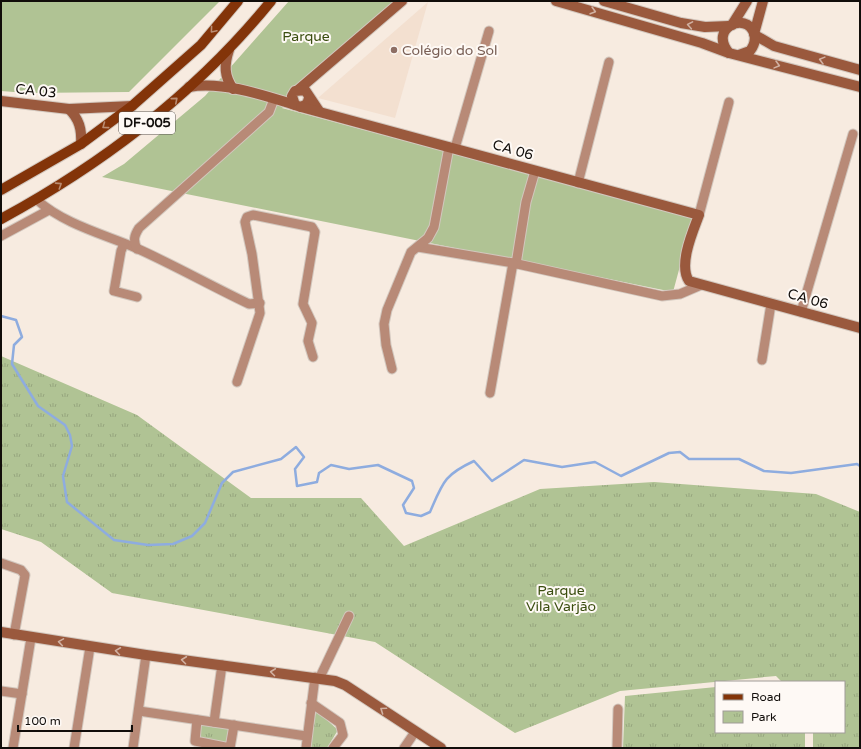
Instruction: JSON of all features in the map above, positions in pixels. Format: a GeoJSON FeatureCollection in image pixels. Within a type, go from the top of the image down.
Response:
{"type":"FeatureCollection","features":[{"type":"Feature","properties":{"kind":"main road","name":"DF-005"},"geometry":{"type":"LineString","coordinates":[[1,190],[81,144],[132,106],[200,45],[238,1]]}},
{"type":"Feature","properties":{"kind":"main road","name":"DF-005"},"geometry":{"type":"LineString","coordinates":[[1,219],[37,200],[110,152],[189,87],[229,50],[271,1]]}},
{"type":"Feature","properties":{"kind":"street"},"geometry":{"type":"LineString","coordinates":[[316,77],[307,104],[298,106],[292,96],[316,77],[402,1]]}},
{"type":"Feature","properties":{"kind":"street"},"geometry":{"type":"LineString","coordinates":[[556,1],[702,43],[734,54],[860,87]]}},
{"type":"Feature","properties":{"kind":"street"},"geometry":{"type":"LineString","coordinates":[[604,1],[681,23],[705,27],[740,23],[750,26],[755,41],[750,51],[734,54]]}},
{"type":"Feature","properties":{"kind":"street"},"geometry":{"type":"LineString","coordinates":[[734,54],[723,44],[722,38],[747,1]]}},
{"type":"Feature","properties":{"kind":"street"},"geometry":{"type":"LineString","coordinates":[[754,35],[763,1]]}},
{"type":"Feature","properties":{"kind":"street"},"geometry":{"type":"LineString","coordinates":[[392,369],[386,345],[384,324],[387,310],[411,252],[428,238],[434,227],[452,148],[489,31]]}},
{"type":"Feature","properties":{"kind":"street"},"geometry":{"type":"LineString","coordinates":[[754,35],[774,46],[860,70]]}},
{"type":"Feature","properties":{"kind":"street"},"geometry":{"type":"LineString","coordinates":[[229,50],[224,64],[227,80],[233,89]]}},
{"type":"Feature","properties":{"kind":"street"},"geometry":{"type":"LineString","coordinates":[[578,183],[609,62]]}},
{"type":"Feature","properties":{"kind":"street","name":"CA 06"},"geometry":{"type":"LineString","coordinates":[[189,87],[204,85],[233,89],[274,99],[578,183],[699,214],[689,244],[684,269],[689,281],[860,328]]}},
{"type":"Feature","properties":{"kind":"street"},"geometry":{"type":"LineString","coordinates":[[298,90],[305,90],[319,111]]}},
{"type":"Feature","properties":{"kind":"street"},"geometry":{"type":"LineString","coordinates":[[137,249],[134,242],[134,236],[139,228],[269,112],[274,99]]}},
{"type":"Feature","properties":{"kind":"street","name":"CA 03"},"geometry":{"type":"LineString","coordinates":[[1,102],[69,108],[132,106]]}},
{"type":"Feature","properties":{"kind":"street"},"geometry":{"type":"LineString","coordinates":[[699,214],[729,102]]}},
{"type":"Feature","properties":{"kind":"street","name":"CA 03"},"geometry":{"type":"LineString","coordinates":[[69,108],[76,116],[80,126],[81,144]]}},
{"type":"Feature","properties":{"kind":"street"},"geometry":{"type":"LineString","coordinates":[[801,312],[853,134]]}},
{"type":"Feature","properties":{"kind":"street"},"geometry":{"type":"LineString","coordinates":[[490,393],[526,202],[535,171]]}},
{"type":"Feature","properties":{"kind":"street"},"geometry":{"type":"LineString","coordinates":[[37,200],[49,210],[68,220],[137,249],[249,304],[253,305],[260,303]]}},
{"type":"Feature","properties":{"kind":"street"},"geometry":{"type":"LineString","coordinates":[[1,236],[49,210]]}},
{"type":"Feature","properties":{"kind":"street"},"geometry":{"type":"LineString","coordinates":[[237,382],[260,313],[260,303],[245,222],[247,217],[253,215],[312,227],[315,232],[303,304],[311,317],[312,323],[308,341],[313,357]]}},
{"type":"Feature","properties":{"kind":"street"},"geometry":{"type":"LineString","coordinates":[[124,244],[121,251],[114,291],[138,297]]}},
{"type":"Feature","properties":{"kind":"street"},"geometry":{"type":"LineString","coordinates":[[418,247],[515,264],[662,296],[680,294],[701,285]]}},
{"type":"Feature","properties":{"kind":"street"},"geometry":{"type":"LineString","coordinates":[[762,360],[771,304]]}},
{"type":"Feature","properties":{"kind":"street"},"geometry":{"type":"LineString","coordinates":[[1,564],[21,570],[25,575],[14,635]]}},
{"type":"Feature","properties":{"kind":"street"},"geometry":{"type":"LineString","coordinates":[[306,748],[306,736],[315,677],[349,616]]}},
{"type":"Feature","properties":{"kind":"street"},"geometry":{"type":"LineString","coordinates":[[1,632],[90,647],[315,677],[345,684],[441,748]]}},
{"type":"Feature","properties":{"kind":"street"},"geometry":{"type":"LineString","coordinates":[[13,748],[31,638]]}},
{"type":"Feature","properties":{"kind":"street"},"geometry":{"type":"LineString","coordinates":[[74,748],[90,647]]}},
{"type":"Feature","properties":{"kind":"street"},"geometry":{"type":"LineString","coordinates":[[133,748],[146,655]]}},
{"type":"Feature","properties":{"kind":"street"},"geometry":{"type":"LineString","coordinates":[[214,722],[222,665]]}},
{"type":"Feature","properties":{"kind":"street"},"geometry":{"type":"LineString","coordinates":[[1,691],[22,694]]}},
{"type":"Feature","properties":{"kind":"street"},"geometry":{"type":"LineString","coordinates":[[311,703],[340,723],[343,735],[334,748]]}},
{"type":"Feature","properties":{"kind":"street"},"geometry":{"type":"LineString","coordinates":[[617,748],[618,709]]}},
{"type":"Feature","properties":{"kind":"street"},"geometry":{"type":"LineString","coordinates":[[139,711],[306,736]]}},
{"type":"Feature","properties":{"kind":"street"},"geometry":{"type":"LineString","coordinates":[[197,720],[195,741],[230,748],[234,725]]}},
{"type":"Feature","properties":{"kind":"street"},"geometry":{"type":"LineString","coordinates":[[404,748],[415,732]]}},
{"type":"Feature","properties":{"kind":"shaded area","name":"Colégio do Sol"},"geometry":{"type":"Polygon","coordinates":[[[428,2],[395,118],[318,98],[428,2]]]}},
{"type":"Feature","properties":{"kind":"green space"},"geometry":{"type":"Polygon","coordinates":[[[1,1],[220,1],[129,92],[27,93],[1,91],[1,1]]]}},
{"type":"Feature","properties":{"kind":"green space","name":"Parque"},"geometry":{"type":"Polygon","coordinates":[[[289,1],[398,1],[282,108],[693,218],[673,292],[102,177],[124,164],[205,96],[289,1]]]}},
{"type":"Feature","properties":{"kind":"green space","name":"Parque Vila Varjão"},"geometry":{"type":"Polygon","coordinates":[[[1,356],[137,415],[251,498],[361,498],[404,546],[540,489],[654,482],[816,494],[860,512],[860,748],[813,748],[813,733],[845,733],[845,681],[781,681],[776,676],[620,691],[515,733],[375,642],[112,593],[41,542],[1,529],[1,356]]]}},
{"type":"Feature","properties":{"kind":"green space"},"geometry":{"type":"Polygon","coordinates":[[[715,687],[715,733],[805,733],[805,748],[623,748],[625,696],[715,687]]]}},
{"type":"Feature","properties":{"kind":"green space"},"geometry":{"type":"Polygon","coordinates":[[[317,711],[338,730],[327,748],[308,748],[312,723],[317,711]]]}},
{"type":"Feature","properties":{"kind":"green space"},"geometry":{"type":"Polygon","coordinates":[[[200,725],[229,729],[227,745],[197,740],[200,725]]]}},
{"type":"Feature","properties":{"kind":"waterway"},"geometry":{"type":"LineString","coordinates":[[1,316],[16,320],[22,337],[14,345],[12,364],[38,406],[65,425],[70,435],[72,446],[63,476],[67,502],[114,540],[148,545],[173,544],[192,536],[205,523],[222,483],[233,472],[281,459],[296,447],[304,457],[295,469],[297,486],[317,482],[319,473],[331,465],[349,469],[378,465],[412,481],[414,488],[403,505],[406,513],[421,516],[430,512],[438,493],[450,475],[474,461],[492,481],[524,460],[562,467],[595,462],[621,476],[669,453],[680,452],[689,459],[739,459],[764,471],[791,473],[857,464],[860,466]]}},
{"type":"Feature","properties":{"kind":"place","name":"Colégio do Sol"},"geometry":{"type":"Point","coordinates":[394,50]}}]}
